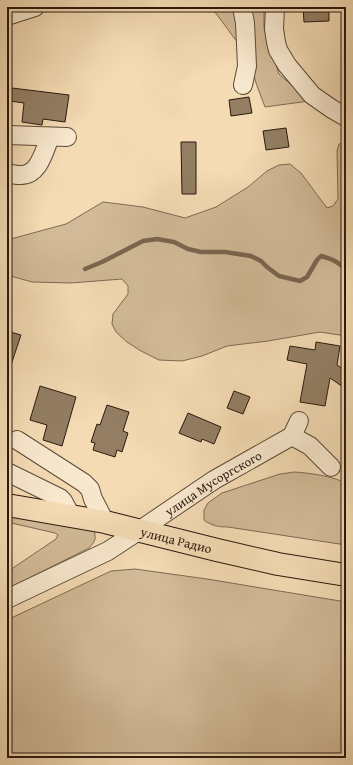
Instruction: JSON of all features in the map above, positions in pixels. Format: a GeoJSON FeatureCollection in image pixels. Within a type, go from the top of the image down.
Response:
{"type":"FeatureCollection","features":[{"type":"Feature","properties":{"kind":"main road","name":"улица Радио"},"geometry":{"type":"LineString","coordinates":[[7,505],[105,522],[278,564],[346,575]]}},
{"type":"Feature","properties":{"kind":"lane"},"geometry":{"type":"LineString","coordinates":[[7,16],[35,7]]}},
{"type":"Feature","properties":{"kind":"lane"},"geometry":{"type":"LineString","coordinates":[[242,7],[246,23],[247,66],[243,85]]}},
{"type":"Feature","properties":{"kind":"lane"},"geometry":{"type":"LineString","coordinates":[[275,7],[274,29],[276,42],[278,50],[287,65],[312,95],[346,117]]}},
{"type":"Feature","properties":{"kind":"lane"},"geometry":{"type":"LineString","coordinates":[[7,134],[58,137],[31,173],[21,175],[7,173]]}},
{"type":"Feature","properties":{"kind":"lane","name":"улица Мусоргского"},"geometry":{"type":"LineString","coordinates":[[7,599],[108,551],[214,480],[296,429],[310,446],[331,466]]}},
{"type":"Feature","properties":{"kind":"lane"},"geometry":{"type":"LineString","coordinates":[[17,440],[84,483],[90,489],[93,499],[105,522]]}},
{"type":"Feature","properties":{"kind":"lane"},"geometry":{"type":"LineString","coordinates":[[7,472],[60,498],[71,516]]}},
{"type":"Feature","properties":{"kind":"shaded area"},"geometry":{"type":"Polygon","coordinates":[[[208,7],[264,7],[264,28],[279,74],[309,101],[265,107],[249,58],[215,12],[208,7]]]}},
{"type":"Feature","properties":{"kind":"shaded area"},"geometry":{"type":"Polygon","coordinates":[[[346,143],[346,336],[320,332],[227,346],[202,356],[182,361],[159,360],[127,342],[116,332],[112,324],[113,314],[128,294],[128,286],[122,279],[71,283],[32,282],[7,275],[7,240],[66,224],[103,202],[143,207],[185,218],[216,207],[248,187],[267,171],[279,165],[290,164],[301,173],[327,208],[333,206],[338,199],[337,151],[339,144],[346,143]]]}},
{"type":"Feature","properties":{"kind":"shaded area"},"geometry":{"type":"Polygon","coordinates":[[[294,472],[321,475],[346,483],[346,545],[213,525],[204,520],[204,510],[208,503],[222,493],[280,474],[294,472]]]}},
{"type":"Feature","properties":{"kind":"shaded area"},"geometry":{"type":"Polygon","coordinates":[[[7,511],[94,529],[95,540],[89,548],[7,589],[7,572],[56,539],[58,535],[7,522],[7,511]]]}},
{"type":"Feature","properties":{"kind":"shaded area"},"geometry":{"type":"Polygon","coordinates":[[[135,569],[207,579],[346,602],[346,758],[7,758],[7,620],[111,571],[135,569]]]}},
{"type":"Feature","properties":{"kind":"building"},"geometry":{"type":"Polygon","coordinates":[[[303,7],[329,7],[329,21],[304,22],[303,7]]]}},
{"type":"Feature","properties":{"kind":"building"},"geometry":{"type":"Polygon","coordinates":[[[12,88],[69,95],[65,122],[43,119],[42,125],[22,122],[24,103],[10,101],[12,88]]]}},
{"type":"Feature","properties":{"kind":"building"},"geometry":{"type":"Polygon","coordinates":[[[249,97],[252,113],[231,116],[229,100],[249,97]]]}},
{"type":"Feature","properties":{"kind":"building"},"geometry":{"type":"Polygon","coordinates":[[[286,128],[289,147],[266,150],[263,131],[286,128]]]}},
{"type":"Feature","properties":{"kind":"building"},"geometry":{"type":"Polygon","coordinates":[[[181,142],[196,142],[196,194],[182,194],[181,142]]]}},
{"type":"Feature","properties":{"kind":"building"},"geometry":{"type":"Polygon","coordinates":[[[7,331],[21,335],[9,371],[7,371],[7,331]]]}},
{"type":"Feature","properties":{"kind":"building"},"geometry":{"type":"Polygon","coordinates":[[[316,342],[340,346],[337,365],[346,371],[346,389],[330,378],[325,406],[300,402],[307,364],[287,360],[290,346],[315,350],[316,342]]]}},
{"type":"Feature","properties":{"kind":"building"},"geometry":{"type":"Polygon","coordinates":[[[40,386],[76,397],[62,446],[43,440],[47,425],[30,420],[40,386]]]}},
{"type":"Feature","properties":{"kind":"building"},"geometry":{"type":"Polygon","coordinates":[[[234,391],[250,397],[243,414],[227,408],[234,391]]]}},
{"type":"Feature","properties":{"kind":"building"},"geometry":{"type":"Polygon","coordinates":[[[107,405],[129,412],[123,431],[128,433],[122,452],[117,450],[115,457],[93,450],[95,443],[91,442],[97,424],[100,425],[107,405]]]}},
{"type":"Feature","properties":{"kind":"building"},"geometry":{"type":"Polygon","coordinates":[[[188,413],[221,427],[214,444],[202,439],[201,442],[179,433],[188,413]]]}},
{"type":"Feature","properties":{"kind":"waterway"},"geometry":{"type":"LineString","coordinates":[[344,221],[343,236],[346,245]]}},
{"type":"Feature","properties":{"kind":"waterway"},"geometry":{"type":"LineString","coordinates":[[85,269],[143,241],[157,239],[174,242],[188,249],[201,252],[225,252],[251,256],[261,261],[279,276],[300,281],[307,277],[321,256],[340,264],[344,269],[346,276]]}}]}
